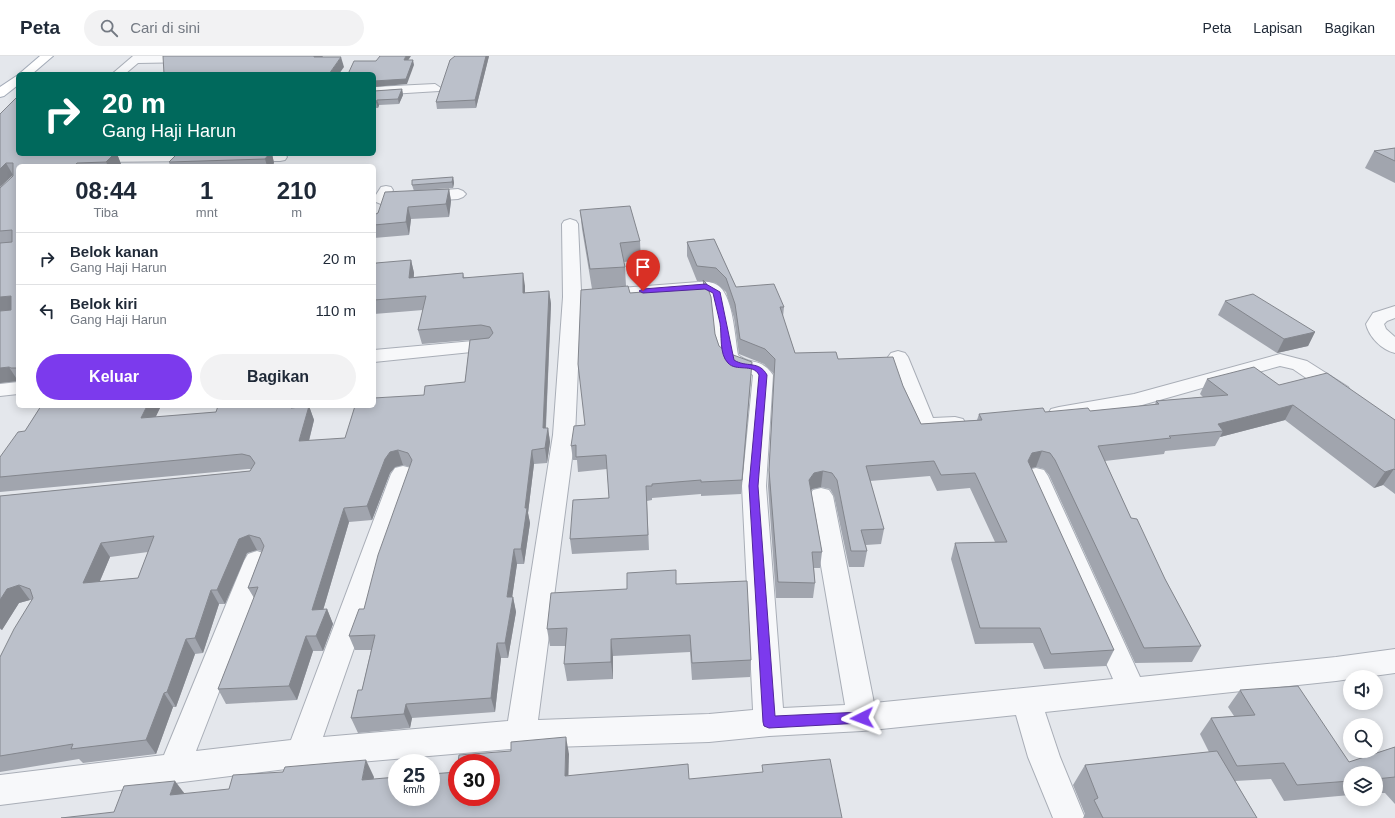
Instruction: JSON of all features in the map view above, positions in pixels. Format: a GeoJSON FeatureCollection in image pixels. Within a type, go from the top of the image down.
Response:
{"type":"FeatureCollection","features":[{"type":"Feature","properties":{"kind":"main road"},"geometry":{"type":"LineString","coordinates":[[27,72],[47,56]]}},
{"type":"Feature","properties":{"kind":"main road"},"geometry":{"type":"LineString","coordinates":[[0,93],[16,81]]}},
{"type":"Feature","properties":{"kind":"street"},"geometry":{"type":"LineString","coordinates":[[120,72],[138,58],[204,59]]}},
{"type":"Feature","properties":{"kind":"street"},"geometry":{"type":"LineString","coordinates":[[376,91],[435,88]]}},
{"type":"Feature","properties":{"kind":"street"},"geometry":{"type":"LineString","coordinates":[[79,158],[280,157]]}},
{"type":"Feature","properties":{"kind":"street"},"geometry":{"type":"LineString","coordinates":[[376,214],[383,195],[458,194]]}},
{"type":"Feature","properties":{"kind":"street"},"geometry":{"type":"LineString","coordinates":[[521,734],[564,435],[572,297],[570,224]]}},
{"type":"Feature","properties":{"kind":"street"},"geometry":{"type":"LineString","coordinates":[[572,297],[700,287],[711,288],[716,292],[719,299],[728,355],[731,361],[735,364],[754,366],[760,370],[763,375],[754,486],[769,722]]}},
{"type":"Feature","properties":{"kind":"street"},"geometry":{"type":"LineString","coordinates":[[1395,312],[1380,317],[1375,324],[1377,331],[1395,347]]}},
{"type":"Feature","properties":{"kind":"street"},"geometry":{"type":"LineString","coordinates":[[376,356],[484,346]]}},
{"type":"Feature","properties":{"kind":"street"},"geometry":{"type":"LineString","coordinates":[[898,357],[924,422],[930,425],[939,426],[977,422]]}},
{"type":"Feature","properties":{"kind":"street"},"geometry":{"type":"LineString","coordinates":[[1039,416],[1077,412],[1135,400],[1280,360],[1289,361],[1312,372],[1357,402]]}},
{"type":"Feature","properties":{"kind":"street"},"geometry":{"type":"LineString","coordinates":[[0,390],[16,388]]}},
{"type":"Feature","properties":{"kind":"street"},"geometry":{"type":"LineString","coordinates":[[302,753],[403,474]]}},
{"type":"Feature","properties":{"kind":"street"},"geometry":{"type":"LineString","coordinates":[[1036,476],[1132,690]]}},
{"type":"Feature","properties":{"kind":"street"},"geometry":{"type":"LineString","coordinates":[[821,496],[862,718]]}},
{"type":"Feature","properties":{"kind":"street"},"geometry":{"type":"LineString","coordinates":[[174,768],[257,561]]}},
{"type":"Feature","properties":{"kind":"street"},"geometry":{"type":"LineString","coordinates":[[0,790],[302,753],[521,734],[709,728],[769,722],[862,718],[1336,669],[1395,661]]}},
{"type":"Feature","properties":{"kind":"street"},"geometry":{"type":"LineString","coordinates":[[1026,700],[1044,757],[1069,818]]}},
{"type":"Feature","properties":{"kind":"building"},"geometry":{"type":"Polygon","coordinates":[[[163,56],[341,57],[330,72],[164,72],[163,56]]]}},
{"type":"Feature","properties":{"kind":"building"},"geometry":{"type":"Polygon","coordinates":[[[380,56],[406,56],[404,60],[413,60],[406,79],[376,81],[376,72],[349,72],[354,61],[376,61],[380,56]]]}},
{"type":"Feature","properties":{"kind":"building"},"geometry":{"type":"Polygon","coordinates":[[[455,56],[486,56],[475,100],[436,102],[450,60],[455,56]]]}},
{"type":"Feature","properties":{"kind":"building"},"geometry":{"type":"Polygon","coordinates":[[[402,89],[398,99],[377,100],[376,102],[376,91],[402,89]]]}},
{"type":"Feature","properties":{"kind":"building"},"geometry":{"type":"Polygon","coordinates":[[[16,98],[16,156],[112,156],[106,162],[76,164],[16,164],[16,368],[0,368],[0,311],[11,310],[11,296],[0,297],[0,243],[12,242],[12,230],[0,231],[0,188],[13,176],[13,163],[6,163],[0,169],[0,114],[16,98]]]}},
{"type":"Feature","properties":{"kind":"building"},"geometry":{"type":"Polygon","coordinates":[[[1395,148],[1395,161],[1374,151],[1395,148]]]}},
{"type":"Feature","properties":{"kind":"building"},"geometry":{"type":"Polygon","coordinates":[[[175,156],[267,156],[265,159],[169,162],[175,156]]]}},
{"type":"Feature","properties":{"kind":"building"},"geometry":{"type":"Polygon","coordinates":[[[453,177],[452,182],[412,185],[412,180],[453,177]]]}},
{"type":"Feature","properties":{"kind":"building"},"geometry":{"type":"Polygon","coordinates":[[[449,189],[446,204],[408,207],[406,222],[376,225],[376,214],[378,213],[385,192],[449,189]]]}},
{"type":"Feature","properties":{"kind":"building"},"geometry":{"type":"Polygon","coordinates":[[[630,206],[640,241],[620,243],[625,267],[590,269],[580,210],[630,206]]]}},
{"type":"Feature","properties":{"kind":"building"},"geometry":{"type":"Polygon","coordinates":[[[714,239],[736,287],[774,284],[784,307],[780,307],[795,353],[836,352],[838,359],[893,357],[903,386],[921,424],[982,420],[979,414],[1043,408],[1045,412],[1088,408],[1090,411],[1159,404],[1156,401],[1228,395],[1207,379],[1254,367],[1279,385],[1327,373],[1395,420],[1395,470],[1385,472],[1293,405],[1218,424],[1223,431],[1169,436],[1171,438],[1098,446],[1131,518],[1137,519],[1165,579],[1201,646],[1144,648],[1055,460],[1050,453],[1042,451],[1032,453],[1028,461],[1114,650],[1051,654],[1040,628],[980,628],[955,543],[1007,542],[975,473],[941,475],[934,461],[866,466],[884,529],[861,530],[867,551],[851,551],[837,480],[832,473],[823,471],[814,473],[809,480],[822,552],[812,552],[815,583],[778,582],[769,470],[775,359],[765,349],[740,339],[735,304],[726,278],[716,268],[697,266],[687,242],[714,239]]]}},
{"type":"Feature","properties":{"kind":"building"},"geometry":{"type":"Polygon","coordinates":[[[411,260],[409,278],[463,273],[463,278],[523,273],[523,293],[549,291],[543,428],[548,428],[545,448],[532,450],[525,508],[527,508],[521,549],[514,549],[507,597],[513,597],[505,643],[497,643],[491,698],[406,704],[404,714],[351,718],[358,690],[362,690],[375,635],[349,636],[359,609],[364,609],[378,555],[412,460],[408,453],[398,450],[390,452],[385,459],[367,506],[344,508],[312,610],[327,609],[316,636],[306,636],[289,686],[218,689],[258,587],[248,588],[264,546],[260,538],[249,535],[239,539],[217,590],[211,590],[195,638],[186,639],[167,692],[164,693],[146,740],[71,749],[73,744],[0,756],[0,657],[14,629],[33,598],[30,589],[19,585],[7,589],[0,600],[0,496],[250,471],[255,463],[250,456],[242,454],[0,477],[0,457],[18,432],[25,431],[40,408],[146,408],[141,418],[216,412],[217,408],[308,408],[299,441],[345,438],[354,408],[376,408],[376,398],[424,395],[425,386],[465,382],[470,340],[489,338],[493,333],[490,327],[481,325],[418,330],[426,296],[376,300],[376,263],[411,260]],[[154,536],[101,543],[83,583],[138,578],[154,536]]]}},
{"type":"Feature","properties":{"kind":"building"},"geometry":{"type":"Polygon","coordinates":[[[703,280],[706,283],[711,297],[715,334],[719,346],[728,353],[752,362],[742,480],[701,482],[701,480],[652,484],[652,486],[646,486],[648,535],[570,539],[573,500],[609,498],[606,455],[576,457],[576,445],[571,446],[574,426],[585,425],[578,364],[581,290],[628,286],[630,293],[705,287],[703,280]]]}},
{"type":"Feature","properties":{"kind":"building"},"geometry":{"type":"Polygon","coordinates":[[[1253,294],[1315,332],[1284,339],[1225,301],[1253,294]]]}},
{"type":"Feature","properties":{"kind":"building"},"geometry":{"type":"Polygon","coordinates":[[[676,570],[676,584],[747,581],[751,660],[692,663],[690,635],[611,639],[611,662],[564,664],[567,628],[547,629],[551,593],[627,589],[627,573],[676,570]]]}},
{"type":"Feature","properties":{"kind":"building"},"geometry":{"type":"Polygon","coordinates":[[[1298,686],[1343,753],[1343,758],[1346,758],[1349,762],[1361,758],[1383,758],[1383,751],[1395,747],[1395,777],[1383,778],[1383,766],[1343,766],[1343,782],[1297,785],[1284,763],[1237,766],[1211,718],[1255,715],[1240,690],[1298,686]]]}},
{"type":"Feature","properties":{"kind":"building"},"geometry":{"type":"Polygon","coordinates":[[[566,737],[565,776],[688,764],[689,779],[763,772],[762,765],[830,759],[842,818],[61,818],[114,812],[124,786],[175,781],[170,795],[229,789],[233,775],[283,772],[285,767],[366,760],[362,780],[388,778],[388,806],[440,806],[440,773],[448,773],[448,806],[500,806],[500,754],[472,754],[511,751],[511,742],[566,737]]]}},
{"type":"Feature","properties":{"kind":"building"},"geometry":{"type":"Polygon","coordinates":[[[1217,751],[1257,818],[1103,818],[1094,800],[1098,798],[1085,765],[1217,751]]]}},
{"type":"Feature","properties":{"kind":"route"},"geometry":{"type":"LineString","coordinates":[[643,291],[706,286],[711,288],[716,292],[719,299],[728,355],[731,361],[735,364],[754,366],[760,370],[763,375],[754,486],[769,722],[862,718]]}}]}
